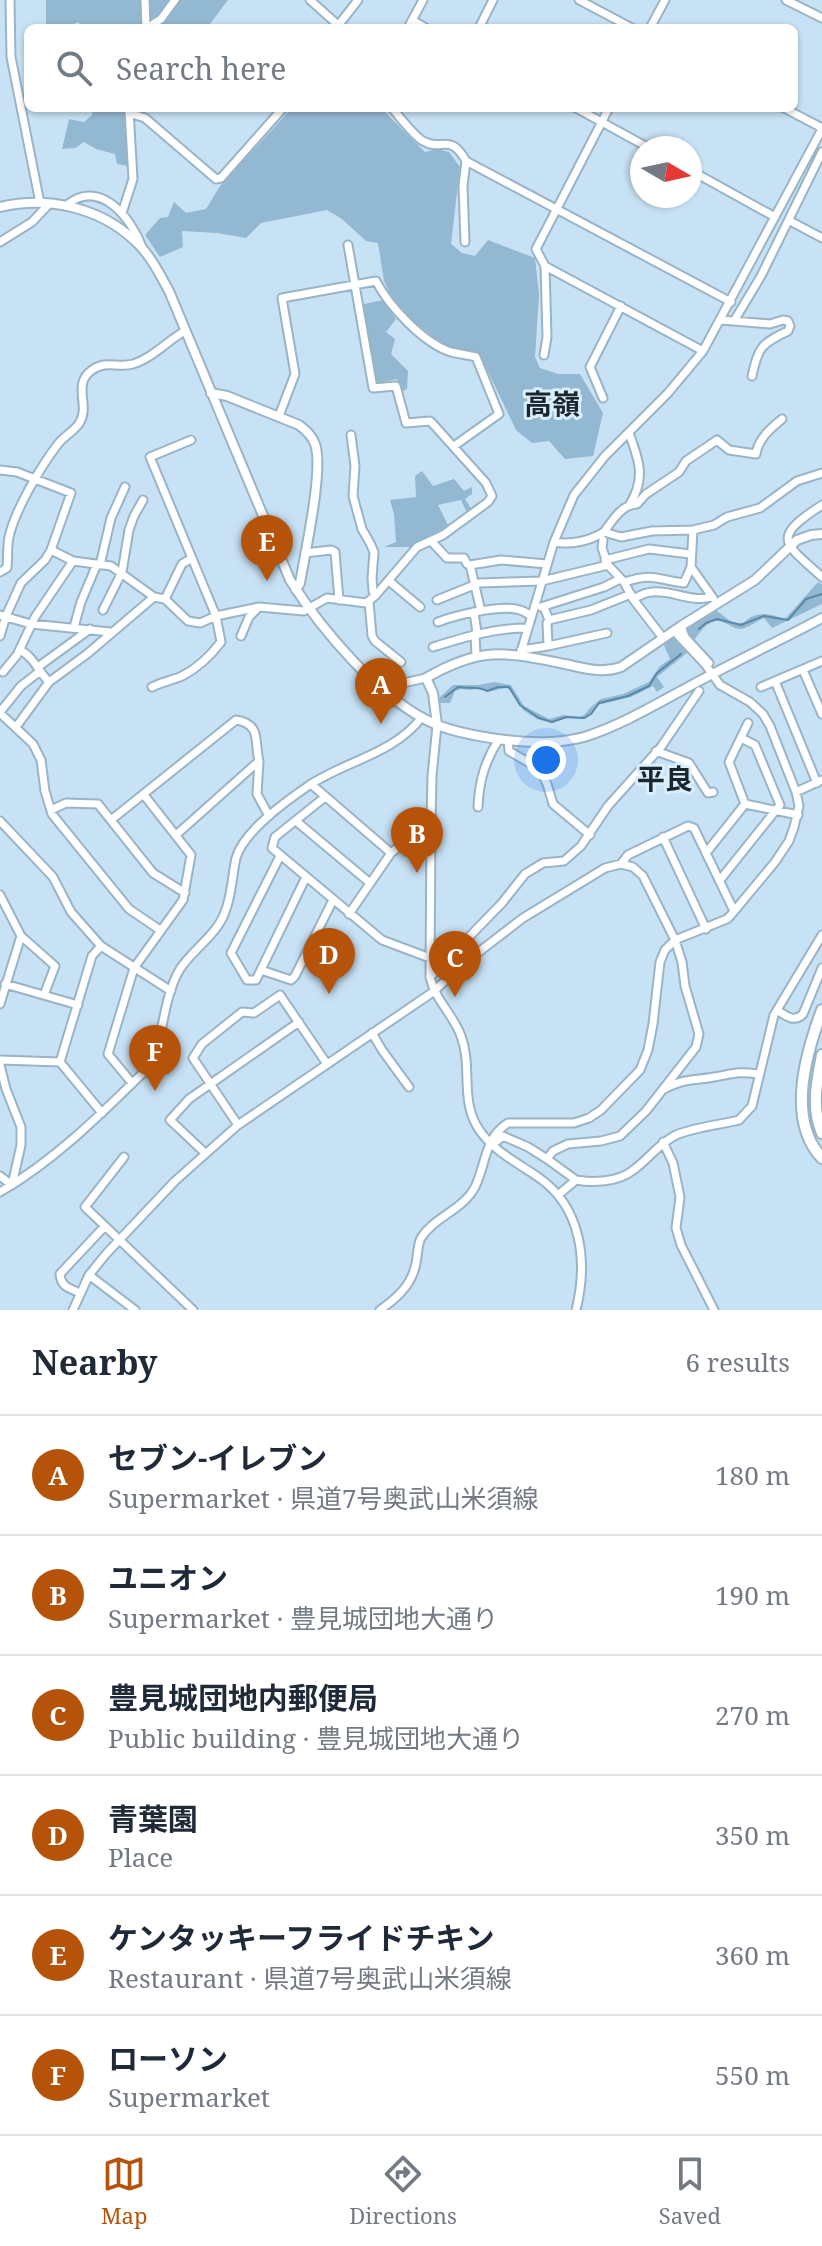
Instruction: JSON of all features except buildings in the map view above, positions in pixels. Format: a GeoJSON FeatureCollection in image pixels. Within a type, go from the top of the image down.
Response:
{"type":"FeatureCollection","features":[{"type":"Feature","properties":{"kind":"highway"},"geometry":{"type":"LineString","coordinates":[[822,1010],[809,1050],[802,1098],[807,1134],[822,1158]]}},
{"type":"Feature","properties":{"kind":"highway"},"geometry":{"type":"LineString","coordinates":[[822,1057],[816,1095],[822,1133]]}},
{"type":"Feature","properties":{"kind":"main road"},"geometry":{"type":"LineString","coordinates":[[0,207],[67,205],[114,224],[143,249],[169,291],[275,550],[296,590],[308,609],[377,683],[402,705],[437,725],[503,739],[546,742],[585,737],[620,723],[822,618]]}},
{"type":"Feature","properties":{"kind":"main road"},"geometry":{"type":"LineString","coordinates":[[211,393],[221,393],[279,416],[304,428],[312,438],[317,454],[316,481],[300,583],[296,590]]}},
{"type":"Feature","properties":{"kind":"main road"},"geometry":{"type":"LineString","coordinates":[[437,725],[433,693],[426,678],[462,660],[520,652],[595,670],[613,670],[629,663],[714,600],[763,574],[789,547],[805,537],[822,534]]}},
{"type":"Feature","properties":{"kind":"street"},"geometry":{"type":"LineString","coordinates":[[0,242],[32,222],[44,204],[11,57],[10,0]]}},
{"type":"Feature","properties":{"kind":"street"},"geometry":{"type":"LineString","coordinates":[[145,0],[146,24]]}},
{"type":"Feature","properties":{"kind":"street"},"geometry":{"type":"LineString","coordinates":[[153,24],[161,19],[175,0]]}},
{"type":"Feature","properties":{"kind":"street"},"geometry":{"type":"LineString","coordinates":[[310,0],[335,24]]}},
{"type":"Feature","properties":{"kind":"street"},"geometry":{"type":"LineString","coordinates":[[339,24],[358,0]]}},
{"type":"Feature","properties":{"kind":"street"},"geometry":{"type":"LineString","coordinates":[[410,24],[423,0]]}},
{"type":"Feature","properties":{"kind":"street"},"geometry":{"type":"LineString","coordinates":[[481,24],[493,0]]}},
{"type":"Feature","properties":{"kind":"street"},"geometry":{"type":"LineString","coordinates":[[579,0],[624,24]]}},
{"type":"Feature","properties":{"kind":"street"},"geometry":{"type":"LineString","coordinates":[[652,24],[665,0]]}},
{"type":"Feature","properties":{"kind":"street"},"geometry":{"type":"LineString","coordinates":[[786,0],[822,18]]}},
{"type":"Feature","properties":{"kind":"street"},"geometry":{"type":"LineString","coordinates":[[122,213],[133,179],[129,112]]}},
{"type":"Feature","properties":{"kind":"street"},"geometry":{"type":"LineString","coordinates":[[133,112],[145,118],[216,179],[221,178],[279,112]]}},
{"type":"Feature","properties":{"kind":"street"},"geometry":{"type":"LineString","coordinates":[[396,112],[423,141],[455,146],[466,161],[731,302]]}},
{"type":"Feature","properties":{"kind":"street"},"geometry":{"type":"LineString","coordinates":[[583,112],[630,137]]}},
{"type":"Feature","properties":{"kind":"street"},"geometry":{"type":"LineString","coordinates":[[544,355],[547,337],[545,266],[536,249],[607,112]]}},
{"type":"Feature","properties":{"kind":"street"},"geometry":{"type":"LineString","coordinates":[[520,652],[554,542],[568,508],[582,484],[605,456],[668,393],[703,351],[822,128],[792,112]]}},
{"type":"Feature","properties":{"kind":"street"},"geometry":{"type":"LineString","coordinates":[[734,321],[790,221],[822,152]]}},
{"type":"Feature","properties":{"kind":"street"},"geometry":{"type":"LineString","coordinates":[[465,242],[463,186],[466,161]]}},
{"type":"Feature","properties":{"kind":"street"},"geometry":{"type":"LineString","coordinates":[[702,177],[775,217]]}},
{"type":"Feature","properties":{"kind":"street"},"geometry":{"type":"LineString","coordinates":[[67,205],[80,196],[93,196],[106,201],[122,213],[137,233],[143,249]]}},
{"type":"Feature","properties":{"kind":"street"},"geometry":{"type":"LineString","coordinates":[[790,221],[822,238]]}},
{"type":"Feature","properties":{"kind":"street"},"geometry":{"type":"LineString","coordinates":[[51,550],[73,561],[111,566],[154,597],[165,599],[188,621],[200,623],[216,616],[259,607],[304,611],[327,598],[357,603],[372,599],[417,547],[472,516],[492,496],[486,483],[430,421],[406,423],[396,386],[373,388],[348,245]]}},
{"type":"Feature","properties":{"kind":"street"},"geometry":{"type":"LineString","coordinates":[[545,266],[703,351]]}},
{"type":"Feature","properties":{"kind":"street"},"geometry":{"type":"LineString","coordinates":[[279,416],[295,374],[282,298],[376,281],[383,294],[410,325],[448,351],[476,357],[499,414],[454,446]]}},
{"type":"Feature","properties":{"kind":"street"},"geometry":{"type":"LineString","coordinates":[[603,398],[590,367],[621,306]]}},
{"type":"Feature","properties":{"kind":"street"},"geometry":{"type":"LineString","coordinates":[[721,320],[770,324],[788,321],[788,331],[764,343],[757,353],[752,376]]}},
{"type":"Feature","properties":{"kind":"street"},"geometry":{"type":"LineString","coordinates":[[0,572],[7,568],[9,536],[35,480],[59,441],[81,420],[81,387],[87,374],[109,363],[132,365],[185,331]]}},
{"type":"Feature","properties":{"kind":"street"},"geometry":{"type":"LineString","coordinates":[[630,504],[637,504],[646,494],[679,472],[686,461],[717,440],[740,454],[756,454],[757,445],[782,419]]}},
{"type":"Feature","properties":{"kind":"street"},"geometry":{"type":"LineString","coordinates":[[629,433],[640,477],[639,491],[604,536],[602,548],[606,562],[663,638]]}},
{"type":"Feature","properties":{"kind":"street"},"geometry":{"type":"LineString","coordinates":[[351,435],[355,466],[353,496],[362,529],[374,552],[372,636],[401,662]]}},
{"type":"Feature","properties":{"kind":"street"},"geometry":{"type":"LineString","coordinates":[[152,687],[164,680],[182,676],[210,655],[221,642],[216,616],[150,457],[191,440]]}},
{"type":"Feature","properties":{"kind":"street"},"geometry":{"type":"LineString","coordinates":[[0,470],[17,472],[71,493],[51,550],[21,583],[3,616],[0,636]]}},
{"type":"Feature","properties":{"kind":"street"},"geometry":{"type":"LineString","coordinates":[[554,542],[572,543],[599,536],[621,537],[714,525],[727,517],[760,508],[797,481],[822,473]]}},
{"type":"Feature","properties":{"kind":"street"},"geometry":{"type":"LineString","coordinates":[[74,627],[81,602],[98,565],[111,518],[125,487]]}},
{"type":"Feature","properties":{"kind":"street"},"geometry":{"type":"LineString","coordinates":[[103,610],[122,572],[129,530],[143,500]]}},
{"type":"Feature","properties":{"kind":"street"},"geometry":{"type":"LineString","coordinates":[[822,505],[796,522],[788,537],[789,547],[822,577]]}},
{"type":"Feature","properties":{"kind":"street"},"geometry":{"type":"LineString","coordinates":[[535,606],[544,607],[638,577],[651,576],[684,583],[691,567],[693,530]]}},
{"type":"Feature","properties":{"kind":"street"},"geometry":{"type":"LineString","coordinates":[[637,533],[643,549]]}},
{"type":"Feature","properties":{"kind":"street"},"geometry":{"type":"LineString","coordinates":[[431,541],[447,558],[464,558],[470,565],[478,612],[476,656]]}},
{"type":"Feature","properties":{"kind":"street"},"geometry":{"type":"LineString","coordinates":[[437,600],[474,585],[495,581],[542,581],[643,549],[690,554]]}},
{"type":"Feature","properties":{"kind":"street"},"geometry":{"type":"LineString","coordinates":[[305,553],[335,552],[339,600]]}},
{"type":"Feature","properties":{"kind":"street"},"geometry":{"type":"LineString","coordinates":[[165,599],[182,564],[192,558]]}},
{"type":"Feature","properties":{"kind":"street"},"geometry":{"type":"LineString","coordinates":[[470,565],[501,560],[547,564]]}},
{"type":"Feature","properties":{"kind":"street"},"geometry":{"type":"LineString","coordinates":[[3,672],[20,650],[31,624],[73,561]]}},
{"type":"Feature","properties":{"kind":"street"},"geometry":{"type":"LineString","coordinates":[[691,567],[714,600]]}},
{"type":"Feature","properties":{"kind":"street"},"geometry":{"type":"LineString","coordinates":[[389,581],[420,607]]}},
{"type":"Feature","properties":{"kind":"street"},"geometry":{"type":"LineString","coordinates":[[549,620],[653,591],[714,600]]}},
{"type":"Feature","properties":{"kind":"street"},"geometry":{"type":"LineString","coordinates":[[16,727],[49,682],[154,597]]}},
{"type":"Feature","properties":{"kind":"street"},"geometry":{"type":"LineString","coordinates":[[241,636],[249,617],[259,607]]}},
{"type":"Feature","properties":{"kind":"street"},"geometry":{"type":"LineString","coordinates":[[544,607],[549,620],[548,645]]}},
{"type":"Feature","properties":{"kind":"street"},"geometry":{"type":"LineString","coordinates":[[438,622],[453,616],[519,609],[531,616]]}},
{"type":"Feature","properties":{"kind":"street"},"geometry":{"type":"LineString","coordinates":[[3,616],[31,624],[110,632]]}},
{"type":"Feature","properties":{"kind":"street"},"geometry":{"type":"LineString","coordinates":[[433,647],[476,633],[527,628]]}},
{"type":"Feature","properties":{"kind":"street"},"geometry":{"type":"LineString","coordinates":[[677,628],[709,663]]}},
{"type":"Feature","properties":{"kind":"street"},"geometry":{"type":"LineString","coordinates":[[380,1310],[395,1299],[410,1281],[422,1238],[472,1192],[494,1136],[508,1123],[574,1123],[589,1118],[640,1070],[648,1050],[660,962],[665,950],[675,940],[727,919],[789,841],[799,806],[770,726],[750,702],[727,691],[677,628]]}},
{"type":"Feature","properties":{"kind":"street"},"geometry":{"type":"LineString","coordinates":[[90,629],[38,669],[0,712],[33,744],[41,760],[51,810],[59,824],[129,909],[160,930]]}},
{"type":"Feature","properties":{"kind":"street"},"geometry":{"type":"LineString","coordinates":[[520,652],[607,633]]}},
{"type":"Feature","properties":{"kind":"street"},"geometry":{"type":"LineString","coordinates":[[20,650],[49,682]]}},
{"type":"Feature","properties":{"kind":"street"},"geometry":{"type":"LineString","coordinates":[[761,687],[822,661]]}},
{"type":"Feature","properties":{"kind":"street"},"geometry":{"type":"LineString","coordinates":[[803,670],[822,714]]}},
{"type":"Feature","properties":{"kind":"street"},"geometry":{"type":"LineString","coordinates":[[377,683],[403,683],[426,678]]}},
{"type":"Feature","properties":{"kind":"street"},"geometry":{"type":"LineString","coordinates":[[775,681],[819,782],[796,792]]}},
{"type":"Feature","properties":{"kind":"street"},"geometry":{"type":"LineString","coordinates":[[430,977],[502,903],[525,874],[543,863],[564,861],[575,853],[699,691]]}},
{"type":"Feature","properties":{"kind":"street"},"geometry":{"type":"LineString","coordinates":[[0,1192],[30,1174],[102,1113],[156,1057],[171,991],[182,967],[212,933],[225,912],[242,845],[269,816],[311,784],[387,747],[413,728],[422,717]]}},
{"type":"Feature","properties":{"kind":"street"},"geometry":{"type":"LineString","coordinates":[[111,820],[236,720],[246,722],[254,729],[259,761],[257,794],[269,816]]}},
{"type":"Feature","properties":{"kind":"street"},"geometry":{"type":"LineString","coordinates":[[745,804],[729,762],[748,723]]}},
{"type":"Feature","properties":{"kind":"street"},"geometry":{"type":"LineString","coordinates":[[437,725],[431,824],[430,977],[433,992],[461,1036],[465,1051],[468,1103],[478,1129],[558,1195],[573,1221],[581,1245],[583,1271],[576,1310]]}},
{"type":"Feature","properties":{"kind":"street"},"geometry":{"type":"LineString","coordinates":[[720,880],[780,805],[755,745],[741,738]]}},
{"type":"Feature","properties":{"kind":"street"},"geometry":{"type":"LineString","coordinates":[[478,807],[484,765],[503,739],[509,751],[540,769],[553,804],[590,835]]}},
{"type":"Feature","properties":{"kind":"street"},"geometry":{"type":"LineString","coordinates":[[656,751],[689,763],[708,793],[713,792]]}},
{"type":"Feature","properties":{"kind":"street"},"geometry":{"type":"LineString","coordinates":[[176,835],[259,761]]}},
{"type":"Feature","properties":{"kind":"street"},"geometry":{"type":"LineString","coordinates":[[311,784],[391,853]]}},
{"type":"Feature","properties":{"kind":"street"},"geometry":{"type":"LineString","coordinates":[[132,1083],[108,1054],[134,968],[185,893],[191,855],[144,795]]}},
{"type":"Feature","properties":{"kind":"street"},"geometry":{"type":"LineString","coordinates":[[325,797],[275,837],[272,848],[382,940],[430,958]]}},
{"type":"Feature","properties":{"kind":"street"},"geometry":{"type":"LineString","coordinates":[[51,810],[66,803],[98,804],[153,873],[185,893]]}},
{"type":"Feature","properties":{"kind":"street"},"geometry":{"type":"LineString","coordinates":[[745,804],[798,815]]}},
{"type":"Feature","properties":{"kind":"street"},"geometry":{"type":"LineString","coordinates":[[706,853],[745,804]]}},
{"type":"Feature","properties":{"kind":"street"},"geometry":{"type":"LineString","coordinates":[[0,821],[53,877],[71,912],[101,946],[171,991]]}},
{"type":"Feature","properties":{"kind":"street"},"geometry":{"type":"LineString","coordinates":[[296,821],[370,883]]}},
{"type":"Feature","properties":{"kind":"street"},"geometry":{"type":"LineString","coordinates":[[349,914],[391,853],[425,825],[431,824]]}},
{"type":"Feature","properties":{"kind":"street"},"geometry":{"type":"LineString","coordinates":[[621,864],[628,855],[691,826],[734,911]]}},
{"type":"Feature","properties":{"kind":"street"},"geometry":{"type":"LineString","coordinates":[[663,837],[706,929]]}},
{"type":"Feature","properties":{"kind":"street"},"geometry":{"type":"LineString","coordinates":[[280,856],[231,953],[247,980],[256,980],[306,877]]}},
{"type":"Feature","properties":{"kind":"street"},"geometry":{"type":"LineString","coordinates":[[73,1310],[89,1275],[119,1241],[175,1181],[238,1125],[433,992],[523,918],[605,868],[621,864],[633,867],[643,876],[675,940],[699,1034],[696,1047],[634,1124],[620,1136],[568,1144],[553,1151],[547,1159]]}},
{"type":"Feature","properties":{"kind":"street"},"geometry":{"type":"LineString","coordinates":[[0,895],[21,936],[55,966],[44,995]]}},
{"type":"Feature","properties":{"kind":"street"},"geometry":{"type":"LineString","coordinates":[[261,970],[291,980],[333,900]]}},
{"type":"Feature","properties":{"kind":"street"},"geometry":{"type":"LineString","coordinates":[[494,1142],[503,1136],[517,1141],[576,1180],[588,1182],[623,1177],[663,1142],[680,1134],[739,1120],[752,1106],[772,1020],[822,935]]}},
{"type":"Feature","properties":{"kind":"street"},"geometry":{"type":"LineString","coordinates":[[0,1004],[21,936]]}},
{"type":"Feature","properties":{"kind":"street"},"geometry":{"type":"LineString","coordinates":[[60,1062],[92,956],[101,946]]}},
{"type":"Feature","properties":{"kind":"street"},"geometry":{"type":"LineString","coordinates":[[778,1011],[798,1019],[822,968]]}},
{"type":"Feature","properties":{"kind":"street"},"geometry":{"type":"LineString","coordinates":[[5,984],[78,1005]]}},
{"type":"Feature","properties":{"kind":"street"},"geometry":{"type":"LineString","coordinates":[[238,1125],[193,1058],[202,1044],[242,1012],[254,1013],[280,995],[327,1064]]}},
{"type":"Feature","properties":{"kind":"street"},"geometry":{"type":"LineString","coordinates":[[205,1153],[170,1120],[189,1099],[299,1022]]}},
{"type":"Feature","properties":{"kind":"street"},"geometry":{"type":"LineString","coordinates":[[372,1033],[409,1087]]}},
{"type":"Feature","properties":{"kind":"street"},"geometry":{"type":"LineString","coordinates":[[12,1185],[21,1145],[21,1127],[6,1089],[0,1063],[60,1062]]}},
{"type":"Feature","properties":{"kind":"street"},"geometry":{"type":"LineString","coordinates":[[60,1062],[102,1113]]}},
{"type":"Feature","properties":{"kind":"street"},"geometry":{"type":"LineString","coordinates":[[662,1090],[683,1080],[728,1073],[758,1074]]}},
{"type":"Feature","properties":{"kind":"street"},"geometry":{"type":"LineString","coordinates":[[663,1142],[673,1163],[680,1197],[676,1228],[681,1245],[714,1310]]}},
{"type":"Feature","properties":{"kind":"street"},"geometry":{"type":"LineString","coordinates":[[124,1157],[85,1207],[188,1308]]}},
{"type":"Feature","properties":{"kind":"street"},"geometry":{"type":"LineString","coordinates":[[0,1176],[12,1185]]}},
{"type":"Feature","properties":{"kind":"street"},"geometry":{"type":"LineString","coordinates":[[558,1195],[576,1180]]}},
{"type":"Feature","properties":{"kind":"street"},"geometry":{"type":"LineString","coordinates":[[80,1293],[64,1286],[60,1274],[104,1227]]}},
{"type":"Feature","properties":{"kind":"street"},"geometry":{"type":"LineString","coordinates":[[89,1275],[135,1310]]}},
{"type":"Feature","properties":{"kind":"shaded area"},"geometry":{"type":"Polygon","coordinates":[[[46,0],[228,0],[210,24],[46,24],[46,0]]]}},
{"type":"Feature","properties":{"kind":"shaded area"},"geometry":{"type":"Polygon","coordinates":[[[91,112],[127,112],[128,166],[117,164],[115,154],[84,142],[75,148],[62,149],[69,119],[84,122],[93,114],[91,112]]]}},
{"type":"Feature","properties":{"kind":"shaded area"},"geometry":{"type":"Polygon","coordinates":[[[288,112],[385,112],[425,152],[437,149],[449,152],[460,167],[451,244],[462,253],[475,256],[488,240],[535,258],[539,295],[535,357],[540,368],[558,374],[580,374],[603,413],[593,456],[565,459],[549,441],[532,443],[516,430],[480,355],[444,346],[410,318],[391,296],[384,281],[378,243],[366,241],[327,210],[261,223],[246,238],[182,231],[183,247],[160,257],[145,235],[160,218],[168,217],[174,202],[186,213],[206,209],[220,186],[288,112]]]}},
{"type":"Feature","properties":{"kind":"shaded area"},"geometry":{"type":"Polygon","coordinates":[[[383,300],[396,319],[386,332],[395,339],[391,354],[408,371],[407,389],[402,392],[397,379],[373,384],[360,305],[383,300]]]}},
{"type":"Feature","properties":{"kind":"shaded area"},"geometry":{"type":"Polygon","coordinates":[[[422,471],[433,486],[454,479],[464,491],[472,487],[472,494],[465,499],[472,510],[466,511],[461,500],[438,505],[449,527],[411,547],[384,547],[396,542],[390,500],[416,497],[415,476],[422,471]]]}},
{"type":"Feature","properties":{"kind":"shaded area"},"geometry":{"type":"Polygon","coordinates":[[[818,582],[822,584],[822,604],[772,628],[764,618],[741,629],[718,621],[705,627],[693,642],[688,636],[686,628],[715,610],[735,623],[760,614],[785,619],[818,582]]]}},
{"type":"Feature","properties":{"kind":"shaded area"},"geometry":{"type":"Polygon","coordinates":[[[673,637],[687,653],[657,677],[664,687],[657,692],[653,686],[631,697],[598,705],[585,719],[567,718],[552,723],[537,719],[523,710],[512,691],[506,688],[487,692],[478,688],[461,689],[455,691],[450,703],[440,703],[440,697],[453,685],[494,682],[511,685],[524,706],[549,719],[563,715],[579,717],[601,699],[623,694],[649,682],[660,666],[670,659],[663,643],[673,637]]]}},
{"type":"Feature","properties":{"kind":"waterway"},"geometry":{"type":"LineString","coordinates":[[699,629],[717,619],[741,625],[764,616],[788,620],[806,599],[822,594]]}},
{"type":"Feature","properties":{"kind":"waterway"},"geometry":{"type":"LineString","coordinates":[[445,697],[458,687],[487,691],[509,687],[520,705],[539,718],[552,722],[566,717],[584,718],[599,703],[628,696],[649,686],[657,673],[681,654]]}},
{"type":"Feature","properties":{"kind":"place","name":"ケンタッキーフライドチキン"},"geometry":{"type":"Point","coordinates":[267,581]}},
{"type":"Feature","properties":{"kind":"place","name":"セブン-イレブン"},"geometry":{"type":"Point","coordinates":[381,724]}},
{"type":"Feature","properties":{"kind":"place","name":"ユニオン"},"geometry":{"type":"Point","coordinates":[417,873]}},
{"type":"Feature","properties":{"kind":"place","name":"青葉園"},"geometry":{"type":"Point","coordinates":[329,994]}},
{"type":"Feature","properties":{"kind":"place","name":"豊見城団地内郵便局"},"geometry":{"type":"Point","coordinates":[455,997]}},
{"type":"Feature","properties":{"kind":"place","name":"ローソン"},"geometry":{"type":"Point","coordinates":[155,1091]}},
{"type":"Feature","properties":{"kind":"district","name":"高嶺"},"geometry":{"type":"Point","coordinates":[552,403]}},
{"type":"Feature","properties":{"kind":"district","name":"平良"},"geometry":{"type":"Point","coordinates":[665,778]}}]}
